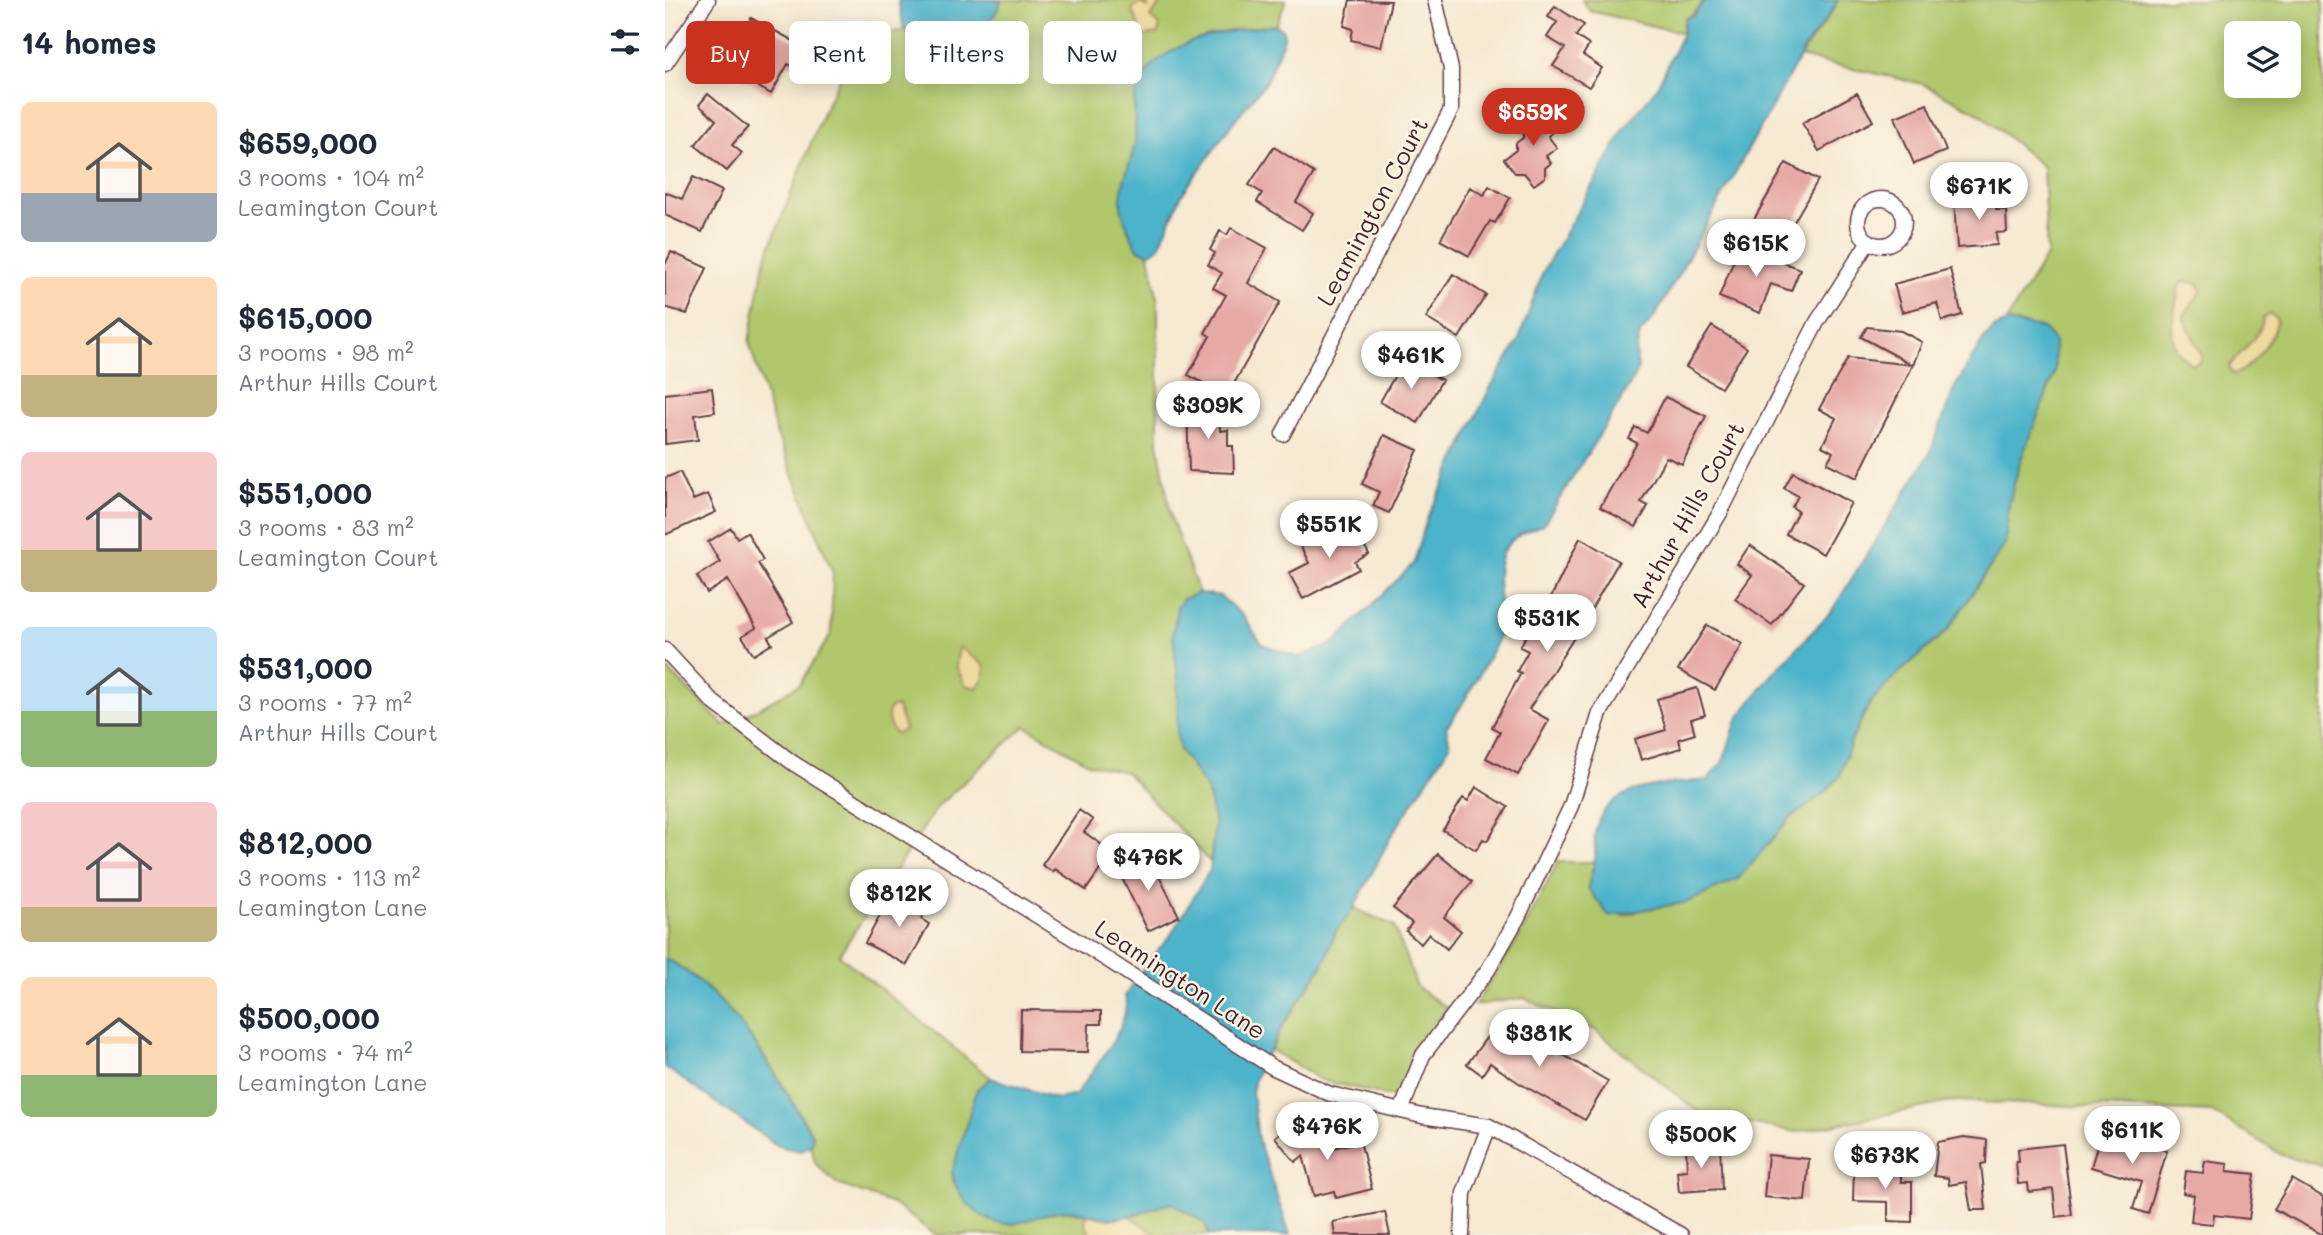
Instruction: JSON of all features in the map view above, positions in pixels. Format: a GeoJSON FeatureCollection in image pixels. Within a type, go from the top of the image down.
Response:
{"type":"FeatureCollection","features":[{"type":"Feature","properties":{"kind":"street"},"geometry":{"type":"LineString","coordinates":[[665,64],[708,0]]}},
{"type":"Feature","properties":{"kind":"street","name":"Leamington Court"},"geometry":{"type":"LineString","coordinates":[[1283,434],[1451,110],[1451,69],[1435,0]]}},
{"type":"Feature","properties":{"kind":"street","name":"Arthur Hills Court"},"geometry":{"type":"LineString","coordinates":[[1401,1111],[1423,1055],[1488,970],[1518,917],[1571,806],[1600,713],[1720,513],[1817,322],[1868,241]]}},
{"type":"Feature","properties":{"kind":"street","name":"Leamington Lane"},"geometry":{"type":"LineString","coordinates":[[665,650],[713,702],[793,763],[1111,962],[1272,1067],[1330,1094],[1401,1111],[1489,1126],[1681,1235]]}},
{"type":"Feature","properties":{"kind":"street"},"geometry":{"type":"LineString","coordinates":[[1462,1235],[1464,1193],[1489,1126]]}},
{"type":"Feature","properties":{"kind":"green space"},"geometry":{"type":"Polygon","coordinates":[[[1001,0],[1286,0],[1276,25],[1198,39],[1163,57],[1142,81],[1142,21],[1043,21],[1043,84],[1140,84],[1135,101],[1136,137],[1126,221],[1138,249],[1149,254],[1158,301],[1158,443],[1171,517],[1199,593],[1184,599],[1173,634],[1178,679],[1177,735],[1207,790],[1215,824],[1210,862],[1126,772],[1090,764],[1025,726],[938,806],[839,955],[991,1078],[977,1089],[953,1182],[966,1201],[1005,1224],[1062,1210],[1110,1218],[1172,1203],[1205,1223],[1209,1235],[936,1235],[893,1204],[837,1184],[815,1163],[811,1145],[813,1136],[750,1037],[711,992],[665,958],[665,667],[724,725],[800,684],[831,634],[833,573],[777,435],[749,342],[765,260],[824,110],[837,84],[891,84],[891,33],[905,31],[905,84],[1029,84],[1029,21],[971,21],[1000,5],[1001,0]]]}},
{"type":"Feature","properties":{"kind":"green space"},"geometry":{"type":"Polygon","coordinates":[[[1582,0],[1705,0],[1683,24],[1683,33],[1590,11],[1582,0]]]}},
{"type":"Feature","properties":{"kind":"green space"},"geometry":{"type":"Polygon","coordinates":[[[1838,0],[2323,0],[2323,1166],[2282,1155],[2212,1112],[1955,1101],[1797,1132],[1701,1114],[1595,1030],[1524,998],[1475,1005],[1520,936],[1558,862],[1595,862],[1590,876],[1623,916],[1738,879],[1789,819],[1823,794],[1839,777],[1852,739],[1869,704],[1894,677],[1948,630],[2005,544],[2009,503],[2021,459],[2055,372],[2025,324],[2006,322],[2047,254],[2043,167],[1979,113],[1923,84],[1800,57],[1838,0]]]}},
{"type":"Feature","properties":{"kind":"green space"},"geometry":{"type":"Polygon","coordinates":[[[1354,908],[1394,926],[1417,987],[1447,1008],[1411,1058],[1398,1098],[1321,1080],[1271,1050],[1283,1025],[1324,963],[1335,933],[1354,908]]]}},
{"type":"Feature","properties":{"kind":"sand"},"geometry":{"type":"Polygon","coordinates":[[[1147,0],[1159,0],[1160,5],[1150,17],[1160,26],[1158,34],[1142,36],[1142,21],[1137,21],[1132,9],[1140,3],[1148,8],[1147,0]]]}},
{"type":"Feature","properties":{"kind":"sand"},"geometry":{"type":"Polygon","coordinates":[[[2185,281],[2198,284],[2201,291],[2183,317],[2202,356],[2200,362],[2193,365],[2176,349],[2172,329],[2179,285],[2185,281]]]}},
{"type":"Feature","properties":{"kind":"sand"},"geometry":{"type":"Polygon","coordinates":[[[2270,314],[2277,319],[2267,343],[2254,360],[2232,374],[2229,367],[2255,337],[2263,318],[2270,314]]]}},
{"type":"Feature","properties":{"kind":"sand"},"geometry":{"type":"Polygon","coordinates":[[[959,647],[985,666],[984,677],[977,688],[965,685],[956,666],[959,647]]]}},
{"type":"Feature","properties":{"kind":"sand"},"geometry":{"type":"Polygon","coordinates":[[[891,707],[897,707],[905,729],[896,734],[889,721],[891,707]]]}},
{"type":"Feature","properties":{"kind":"sand"},"geometry":{"type":"Polygon","coordinates":[[[1087,1215],[1110,1219],[1128,1215],[1157,1235],[1091,1235],[1085,1224],[1087,1215]]]}},
{"type":"Feature","properties":{"kind":"water"},"geometry":{"type":"Polygon","coordinates":[[[898,0],[1001,0],[990,21],[905,21],[904,30],[898,0]]]}},
{"type":"Feature","properties":{"kind":"water"},"geometry":{"type":"Polygon","coordinates":[[[1705,0],[1838,0],[1803,51],[1656,315],[1640,334],[1636,351],[1638,370],[1623,397],[1543,525],[1516,537],[1502,553],[1498,574],[1503,624],[1478,677],[1446,727],[1450,745],[1390,838],[1354,908],[1335,933],[1324,963],[1283,1025],[1255,1078],[1252,1092],[1258,1139],[1290,1235],[1209,1235],[1205,1223],[1172,1203],[1115,1218],[1066,1210],[1015,1224],[998,1223],[980,1214],[958,1190],[952,1172],[977,1089],[991,1078],[1058,1099],[1076,1095],[1117,1033],[1126,1008],[1125,996],[1149,960],[1169,938],[1210,870],[1215,824],[1207,790],[1180,750],[1177,735],[1178,679],[1173,634],[1177,608],[1183,599],[1199,593],[1220,596],[1244,617],[1262,644],[1298,657],[1333,644],[1414,563],[1427,519],[1489,390],[1518,342],[1543,272],[1625,128],[1657,87],[1683,33],[1685,18],[1694,15],[1705,0]]]}},
{"type":"Feature","properties":{"kind":"water"},"geometry":{"type":"Polygon","coordinates":[[[1276,25],[1283,29],[1284,38],[1266,82],[1234,121],[1181,196],[1159,247],[1149,254],[1138,249],[1129,232],[1121,205],[1123,186],[1133,153],[1135,100],[1139,84],[1142,84],[1150,68],[1181,46],[1239,30],[1276,25]]]}},
{"type":"Feature","properties":{"kind":"water"},"geometry":{"type":"Polygon","coordinates":[[[2006,322],[2042,328],[2054,341],[2055,372],[2021,459],[2009,503],[2005,544],[1948,630],[1894,677],[1869,704],[1852,739],[1839,777],[1823,794],[1789,819],[1738,879],[1688,902],[1609,916],[1588,888],[1595,861],[1595,834],[1600,817],[1610,804],[1623,795],[1639,789],[1707,780],[1723,762],[1737,720],[1771,676],[1831,612],[1930,453],[1954,389],[1983,340],[1994,328],[2006,322]]]}},
{"type":"Feature","properties":{"kind":"water"},"geometry":{"type":"Polygon","coordinates":[[[665,958],[712,993],[750,1037],[813,1137],[811,1145],[800,1151],[778,1146],[665,1067],[665,958]]]}},
{"type":"Feature","properties":{"kind":"building"},"geometry":{"type":"Polygon","coordinates":[[[1350,0],[1391,1],[1381,47],[1351,40],[1353,29],[1344,26],[1350,0]]]}},
{"type":"Feature","properties":{"kind":"building"},"geometry":{"type":"Polygon","coordinates":[[[1555,6],[1584,25],[1576,36],[1589,45],[1583,55],[1602,68],[1589,87],[1553,66],[1565,48],[1547,37],[1557,22],[1548,17],[1555,6]]]}},
{"type":"Feature","properties":{"kind":"building"},"geometry":{"type":"Polygon","coordinates":[[[775,31],[789,38],[789,64],[771,94],[753,84],[775,84],[775,31]]]}},
{"type":"Feature","properties":{"kind":"building"},"geometry":{"type":"Polygon","coordinates":[[[1857,93],[1873,121],[1819,151],[1802,123],[1857,93]]]}},
{"type":"Feature","properties":{"kind":"building"},"geometry":{"type":"Polygon","coordinates":[[[708,94],[748,127],[732,145],[742,153],[727,171],[695,145],[716,120],[699,105],[708,94]]]}},
{"type":"Feature","properties":{"kind":"building"},"geometry":{"type":"Polygon","coordinates":[[[1927,104],[1946,151],[1914,164],[1895,117],[1927,104]]]}},
{"type":"Feature","properties":{"kind":"building"},"geometry":{"type":"Polygon","coordinates":[[[1523,112],[1547,112],[1547,124],[1553,132],[1548,136],[1557,148],[1546,156],[1551,163],[1545,168],[1545,177],[1534,185],[1524,173],[1515,173],[1504,159],[1516,150],[1516,143],[1523,138],[1523,112]]]}},
{"type":"Feature","properties":{"kind":"building"},"geometry":{"type":"Polygon","coordinates":[[[1274,147],[1314,173],[1296,202],[1313,213],[1302,230],[1257,202],[1262,193],[1249,185],[1274,147]]]}},
{"type":"Feature","properties":{"kind":"building"},"geometry":{"type":"Polygon","coordinates":[[[1786,163],[1818,180],[1783,241],[1752,223],[1786,163]]]}},
{"type":"Feature","properties":{"kind":"building"},"geometry":{"type":"Polygon","coordinates":[[[693,177],[722,191],[702,232],[665,215],[665,192],[682,199],[693,177]]]}},
{"type":"Feature","properties":{"kind":"building"},"geometry":{"type":"Polygon","coordinates":[[[1489,186],[1510,198],[1495,223],[1490,221],[1469,256],[1440,240],[1470,187],[1484,195],[1489,186]]]}},
{"type":"Feature","properties":{"kind":"building"},"geometry":{"type":"Polygon","coordinates":[[[1996,197],[1996,210],[2006,210],[2007,232],[1996,233],[1997,245],[1957,248],[1954,200],[1996,197]]]}},
{"type":"Feature","properties":{"kind":"building"},"geometry":{"type":"Polygon","coordinates":[[[1231,228],[1267,248],[1248,283],[1280,302],[1227,396],[1188,375],[1210,336],[1205,333],[1226,295],[1213,288],[1222,273],[1208,265],[1215,253],[1210,250],[1220,231],[1227,235],[1231,228]]]}},
{"type":"Feature","properties":{"kind":"building"},"geometry":{"type":"Polygon","coordinates":[[[1738,250],[1749,255],[1751,250],[1800,269],[1791,291],[1771,284],[1760,313],[1719,297],[1738,250]]]}},
{"type":"Feature","properties":{"kind":"building"},"geometry":{"type":"Polygon","coordinates":[[[671,252],[707,268],[687,314],[665,307],[665,265],[671,252]]]}},
{"type":"Feature","properties":{"kind":"building"},"geometry":{"type":"Polygon","coordinates":[[[1950,269],[1962,315],[1942,321],[1937,303],[1902,312],[1894,284],[1950,269]]]}},
{"type":"Feature","properties":{"kind":"building"},"geometry":{"type":"Polygon","coordinates":[[[1453,274],[1486,295],[1459,338],[1426,318],[1453,274]]]}},
{"type":"Feature","properties":{"kind":"building"},"geometry":{"type":"Polygon","coordinates":[[[1712,326],[1747,348],[1721,388],[1686,367],[1712,326]]]}},
{"type":"Feature","properties":{"kind":"building"},"geometry":{"type":"Polygon","coordinates":[[[1867,327],[1901,331],[1922,342],[1913,365],[1861,337],[1867,327]]]}},
{"type":"Feature","properties":{"kind":"building"},"geometry":{"type":"Polygon","coordinates":[[[1848,358],[1913,365],[1857,478],[1827,463],[1833,452],[1822,446],[1836,418],[1819,409],[1848,358]]]}},
{"type":"Feature","properties":{"kind":"building"},"geometry":{"type":"Polygon","coordinates":[[[1404,359],[1442,380],[1418,423],[1380,402],[1404,359]]]}},
{"type":"Feature","properties":{"kind":"building"},"geometry":{"type":"Polygon","coordinates":[[[712,388],[715,412],[695,415],[698,440],[665,444],[665,394],[712,388]]]}},
{"type":"Feature","properties":{"kind":"building"},"geometry":{"type":"Polygon","coordinates":[[[1665,397],[1706,416],[1682,464],[1666,457],[1641,502],[1648,506],[1636,527],[1600,507],[1637,443],[1629,439],[1635,427],[1647,433],[1665,397]]]}},
{"type":"Feature","properties":{"kind":"building"},"geometry":{"type":"Polygon","coordinates":[[[1219,404],[1220,431],[1228,430],[1228,446],[1233,446],[1234,473],[1189,471],[1187,405],[1219,404]]]}},
{"type":"Feature","properties":{"kind":"building"},"geometry":{"type":"Polygon","coordinates":[[[1384,435],[1418,450],[1389,513],[1373,506],[1379,492],[1362,484],[1384,435]]]}},
{"type":"Feature","properties":{"kind":"building"},"geometry":{"type":"Polygon","coordinates":[[[680,472],[693,500],[708,494],[716,512],[665,535],[665,478],[680,472]]]}},
{"type":"Feature","properties":{"kind":"building"},"geometry":{"type":"Polygon","coordinates":[[[1793,472],[1851,503],[1823,554],[1786,534],[1798,511],[1792,507],[1798,496],[1784,488],[1793,472]]]}},
{"type":"Feature","properties":{"kind":"building"},"geometry":{"type":"Polygon","coordinates":[[[1346,523],[1352,523],[1369,554],[1355,562],[1359,569],[1303,599],[1289,573],[1309,563],[1301,547],[1346,523]]]}},
{"type":"Feature","properties":{"kind":"building"},"geometry":{"type":"Polygon","coordinates":[[[731,528],[737,538],[747,532],[763,560],[758,563],[793,622],[768,637],[772,644],[754,655],[742,636],[756,628],[728,580],[707,593],[697,576],[720,562],[708,542],[731,528]]]}},
{"type":"Feature","properties":{"kind":"building"},"geometry":{"type":"Polygon","coordinates":[[[1580,538],[1619,561],[1591,610],[1580,604],[1565,630],[1575,636],[1529,709],[1549,720],[1518,775],[1486,758],[1500,732],[1492,727],[1521,673],[1517,671],[1528,651],[1520,647],[1530,628],[1535,630],[1580,538]]]}},
{"type":"Feature","properties":{"kind":"building"},"geometry":{"type":"Polygon","coordinates":[[[1750,545],[1804,583],[1772,625],[1735,599],[1752,575],[1737,564],[1750,545]]]}},
{"type":"Feature","properties":{"kind":"building"},"geometry":{"type":"Polygon","coordinates":[[[1707,625],[1743,644],[1715,690],[1678,670],[1707,625]]]}},
{"type":"Feature","properties":{"kind":"building"},"geometry":{"type":"Polygon","coordinates":[[[1697,688],[1705,715],[1691,719],[1695,734],[1679,739],[1681,748],[1641,760],[1635,739],[1666,730],[1657,699],[1697,688]]]}},
{"type":"Feature","properties":{"kind":"building"},"geometry":{"type":"Polygon","coordinates":[[[1476,787],[1508,807],[1487,841],[1483,839],[1476,850],[1443,830],[1463,798],[1468,801],[1476,787]]]}},
{"type":"Feature","properties":{"kind":"building"},"geometry":{"type":"Polygon","coordinates":[[[1079,810],[1093,820],[1084,832],[1112,852],[1086,890],[1055,869],[1053,872],[1042,865],[1079,810]]]}},
{"type":"Feature","properties":{"kind":"building"},"geometry":{"type":"Polygon","coordinates":[[[1148,854],[1179,916],[1148,931],[1118,870],[1148,854]]]}},
{"type":"Feature","properties":{"kind":"building"},"geometry":{"type":"Polygon","coordinates":[[[1438,854],[1472,882],[1444,917],[1461,931],[1447,949],[1429,934],[1421,944],[1406,931],[1412,923],[1393,908],[1438,854]]]}},
{"type":"Feature","properties":{"kind":"building"},"geometry":{"type":"Polygon","coordinates":[[[893,892],[926,909],[921,919],[929,924],[907,965],[865,943],[893,892]]]}},
{"type":"Feature","properties":{"kind":"building"},"geometry":{"type":"Polygon","coordinates":[[[1021,1010],[1101,1011],[1101,1024],[1089,1024],[1088,1052],[1020,1051],[1021,1010]]]}},
{"type":"Feature","properties":{"kind":"building"},"geometry":{"type":"Polygon","coordinates":[[[1501,1018],[1554,1055],[1556,1051],[1608,1081],[1585,1120],[1519,1083],[1490,1063],[1482,1075],[1467,1064],[1501,1018]]]}},
{"type":"Feature","properties":{"kind":"building"},"geometry":{"type":"Polygon","coordinates":[[[1300,1117],[1326,1150],[1360,1141],[1372,1189],[1336,1198],[1334,1191],[1314,1196],[1303,1156],[1295,1162],[1275,1137],[1300,1117]]]}},
{"type":"Feature","properties":{"kind":"building"},"geometry":{"type":"Polygon","coordinates":[[[2110,1134],[2167,1151],[2148,1214],[2133,1209],[2141,1182],[2091,1167],[2098,1143],[2106,1146],[2110,1134]]]}},
{"type":"Feature","properties":{"kind":"building"},"geometry":{"type":"Polygon","coordinates":[[[1964,1137],[1987,1140],[1986,1163],[1981,1164],[1986,1210],[1971,1210],[1966,1182],[1949,1185],[1948,1178],[1934,1176],[1938,1142],[1964,1137]]]}},
{"type":"Feature","properties":{"kind":"building"},"geometry":{"type":"Polygon","coordinates":[[[2063,1144],[2072,1215],[2056,1217],[2053,1189],[2029,1192],[2028,1183],[2018,1184],[2016,1162],[2019,1162],[2018,1149],[2063,1144]]]}},
{"type":"Feature","properties":{"kind":"building"},"geometry":{"type":"Polygon","coordinates":[[[1720,1145],[1722,1189],[1679,1192],[1677,1171],[1687,1170],[1686,1147],[1720,1145]]]}},
{"type":"Feature","properties":{"kind":"building"},"geometry":{"type":"Polygon","coordinates":[[[1768,1155],[1809,1159],[1805,1201],[1764,1197],[1768,1155]]]}},
{"type":"Feature","properties":{"kind":"building"},"geometry":{"type":"Polygon","coordinates":[[[2205,1161],[2228,1164],[2227,1171],[2255,1174],[2249,1219],[2214,1215],[2213,1224],[2191,1222],[2194,1195],[2183,1193],[2186,1171],[2203,1173],[2205,1161]]]}},
{"type":"Feature","properties":{"kind":"building"},"geometry":{"type":"Polygon","coordinates":[[[1854,1167],[1901,1167],[1901,1182],[1912,1182],[1912,1222],[1888,1221],[1888,1202],[1853,1201],[1854,1167]]]}},
{"type":"Feature","properties":{"kind":"building"},"geometry":{"type":"Polygon","coordinates":[[[2292,1179],[2323,1197],[2323,1235],[2274,1209],[2292,1179]]]}},
{"type":"Feature","properties":{"kind":"building"},"geometry":{"type":"Polygon","coordinates":[[[1385,1212],[1390,1235],[1335,1235],[1333,1222],[1385,1212]]]}}]}
